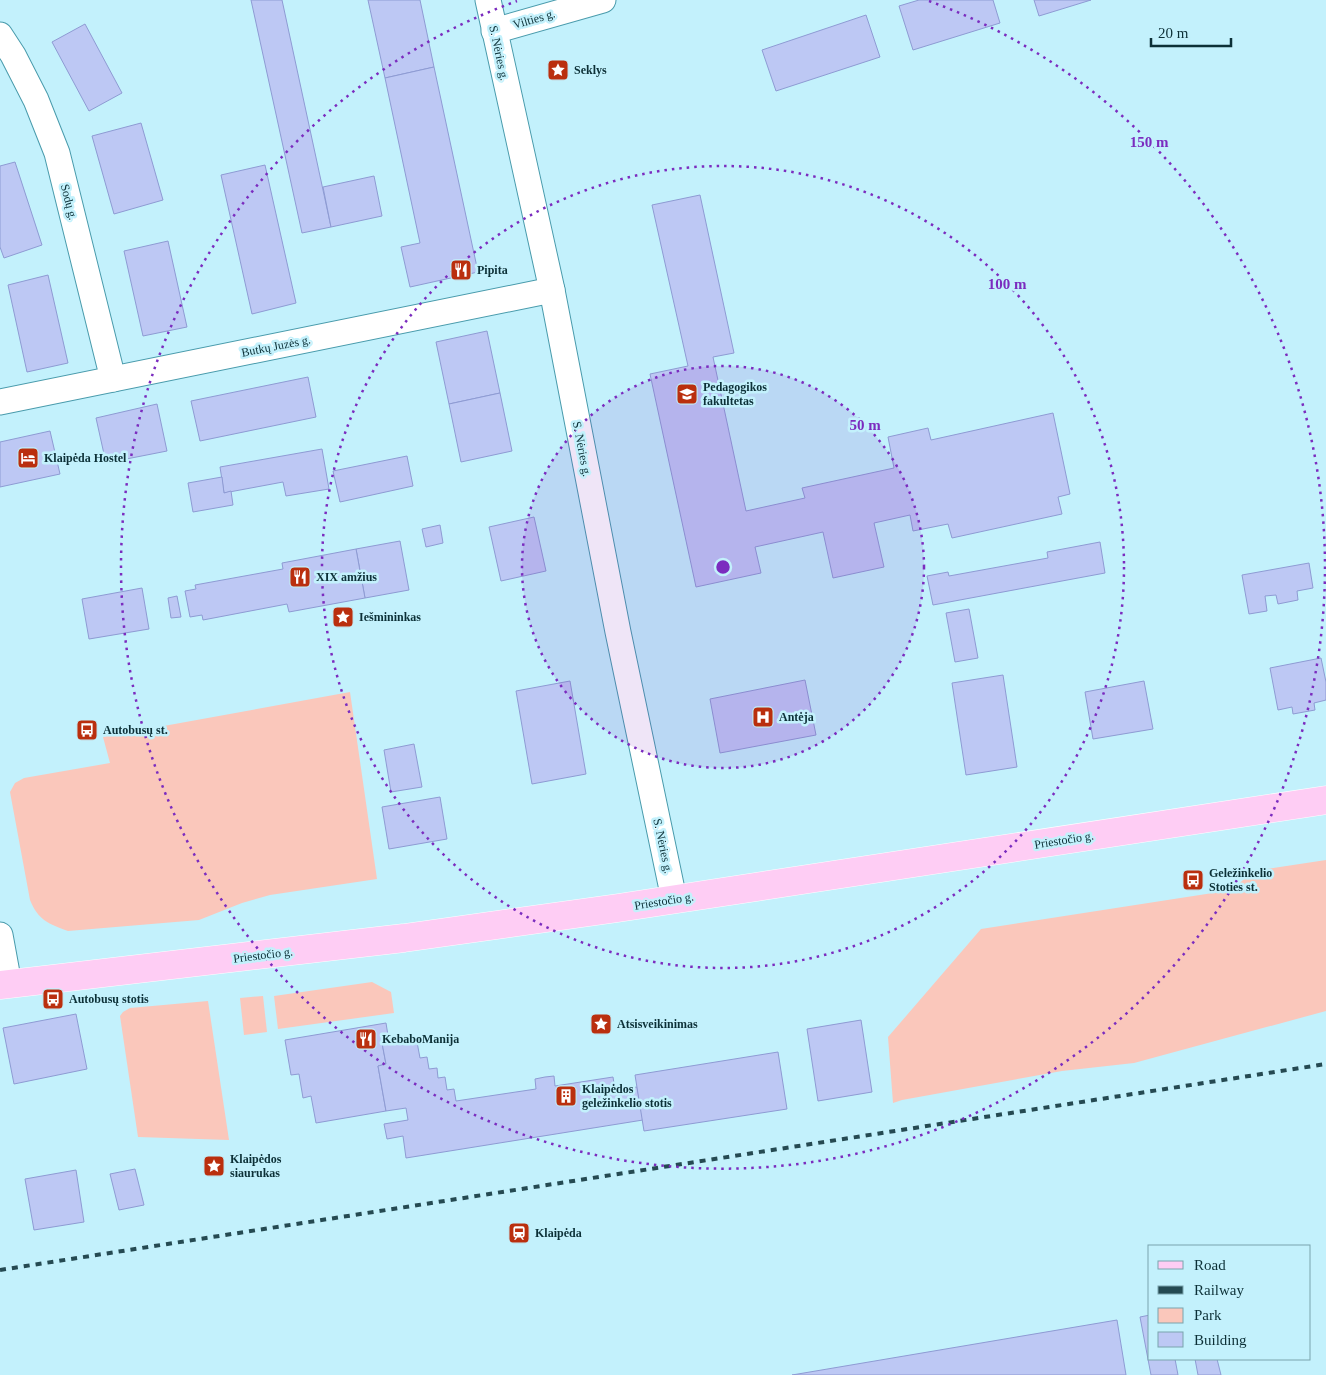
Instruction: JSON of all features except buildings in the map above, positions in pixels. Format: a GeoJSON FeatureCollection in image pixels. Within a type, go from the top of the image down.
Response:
{"type":"FeatureCollection","features":[{"type":"Feature","properties":{"kind":"main road","name":"Priestočio g."},"geometry":{"type":"LineString","coordinates":[[4,985],[404,938],[1326,800]]}},
{"type":"Feature","properties":{"kind":"street","name":"S. Nėries g."},"geometry":{"type":"LineString","coordinates":[[488,0],[552,290],[618,632],[674,899]]}},
{"type":"Feature","properties":{"kind":"street","name":"Vilties g."},"geometry":{"type":"LineString","coordinates":[[494,31],[603,0]]}},
{"type":"Feature","properties":{"kind":"street","name":"Sodų g."},"geometry":{"type":"LineString","coordinates":[[0,35],[13,55],[36,100],[57,153],[113,379]]}},
{"type":"Feature","properties":{"kind":"street","name":"Butkų Juzės g."},"geometry":{"type":"LineString","coordinates":[[0,402],[552,290]]}},
{"type":"Feature","properties":{"kind":"street"},"geometry":{"type":"LineString","coordinates":[[0,935],[4,985]]}},
{"type":"Feature","properties":{"kind":"green space"},"geometry":{"type":"Polygon","coordinates":[[[350,692],[377,879],[270,895],[242,903],[199,920],[68,931],[45,920],[33,907],[30,900],[10,792],[15,783],[24,778],[110,763],[103,737],[350,692]]]}},
{"type":"Feature","properties":{"kind":"green space"},"geometry":{"type":"Polygon","coordinates":[[[1326,860],[1326,1011],[1134,1063],[1062,1071],[893,1103],[888,1037],[981,929],[1232,890],[1253,871],[1326,860]]]}},
{"type":"Feature","properties":{"kind":"green space"},"geometry":{"type":"Polygon","coordinates":[[[372,982],[391,992],[394,1013],[278,1029],[274,996],[372,982]]]}},
{"type":"Feature","properties":{"kind":"green space"},"geometry":{"type":"Polygon","coordinates":[[[263,996],[267,1032],[244,1035],[240,998],[263,996]]]}},
{"type":"Feature","properties":{"kind":"green space"},"geometry":{"type":"Polygon","coordinates":[[[208,1001],[229,1140],[138,1137],[120,1016],[130,1008],[208,1001]]]}},
{"type":"Feature","properties":{"kind":"railway"},"geometry":{"type":"LineString","coordinates":[[0,1270],[1326,1064]]}},
{"type":"Feature","properties":{"kind":"place","name":"Seklys"},"geometry":{"type":"Point","coordinates":[558,70]}},
{"type":"Feature","properties":{"kind":"place","name":"Pipita"},"geometry":{"type":"Point","coordinates":[461,270]}},
{"type":"Feature","properties":{"kind":"place","name":"Pedagogikos fakultetas"},"geometry":{"type":"Point","coordinates":[687,394]}},
{"type":"Feature","properties":{"kind":"place","name":"Klaipėda Hostel"},"geometry":{"type":"Point","coordinates":[28,458]}},
{"type":"Feature","properties":{"kind":"place","name":"XIX amžius"},"geometry":{"type":"Point","coordinates":[300,577]}},
{"type":"Feature","properties":{"kind":"place","name":"Iešmininkas"},"geometry":{"type":"Point","coordinates":[343,617]}},
{"type":"Feature","properties":{"kind":"place","name":"Antėja"},"geometry":{"type":"Point","coordinates":[763,717]}},
{"type":"Feature","properties":{"kind":"place","name":"Autobusų st."},"geometry":{"type":"Point","coordinates":[87,730]}},
{"type":"Feature","properties":{"kind":"place","name":"Geležinkelio Stoties st."},"geometry":{"type":"Point","coordinates":[1193,880]}},
{"type":"Feature","properties":{"kind":"place","name":"Autobusų stotis"},"geometry":{"type":"Point","coordinates":[53,999]}},
{"type":"Feature","properties":{"kind":"place","name":"Atsisveikinimas"},"geometry":{"type":"Point","coordinates":[601,1024]}},
{"type":"Feature","properties":{"kind":"place","name":"KebaboManija"},"geometry":{"type":"Point","coordinates":[366,1039]}},
{"type":"Feature","properties":{"kind":"place","name":"Klaipėdos geležinkelio stotis"},"geometry":{"type":"Point","coordinates":[566,1096]}},
{"type":"Feature","properties":{"kind":"place","name":"Klaipėdos siaurukas"},"geometry":{"type":"Point","coordinates":[214,1166]}},
{"type":"Feature","properties":{"kind":"place","name":"Klaipėda"},"geometry":{"type":"Point","coordinates":[519,1233]}}]}
